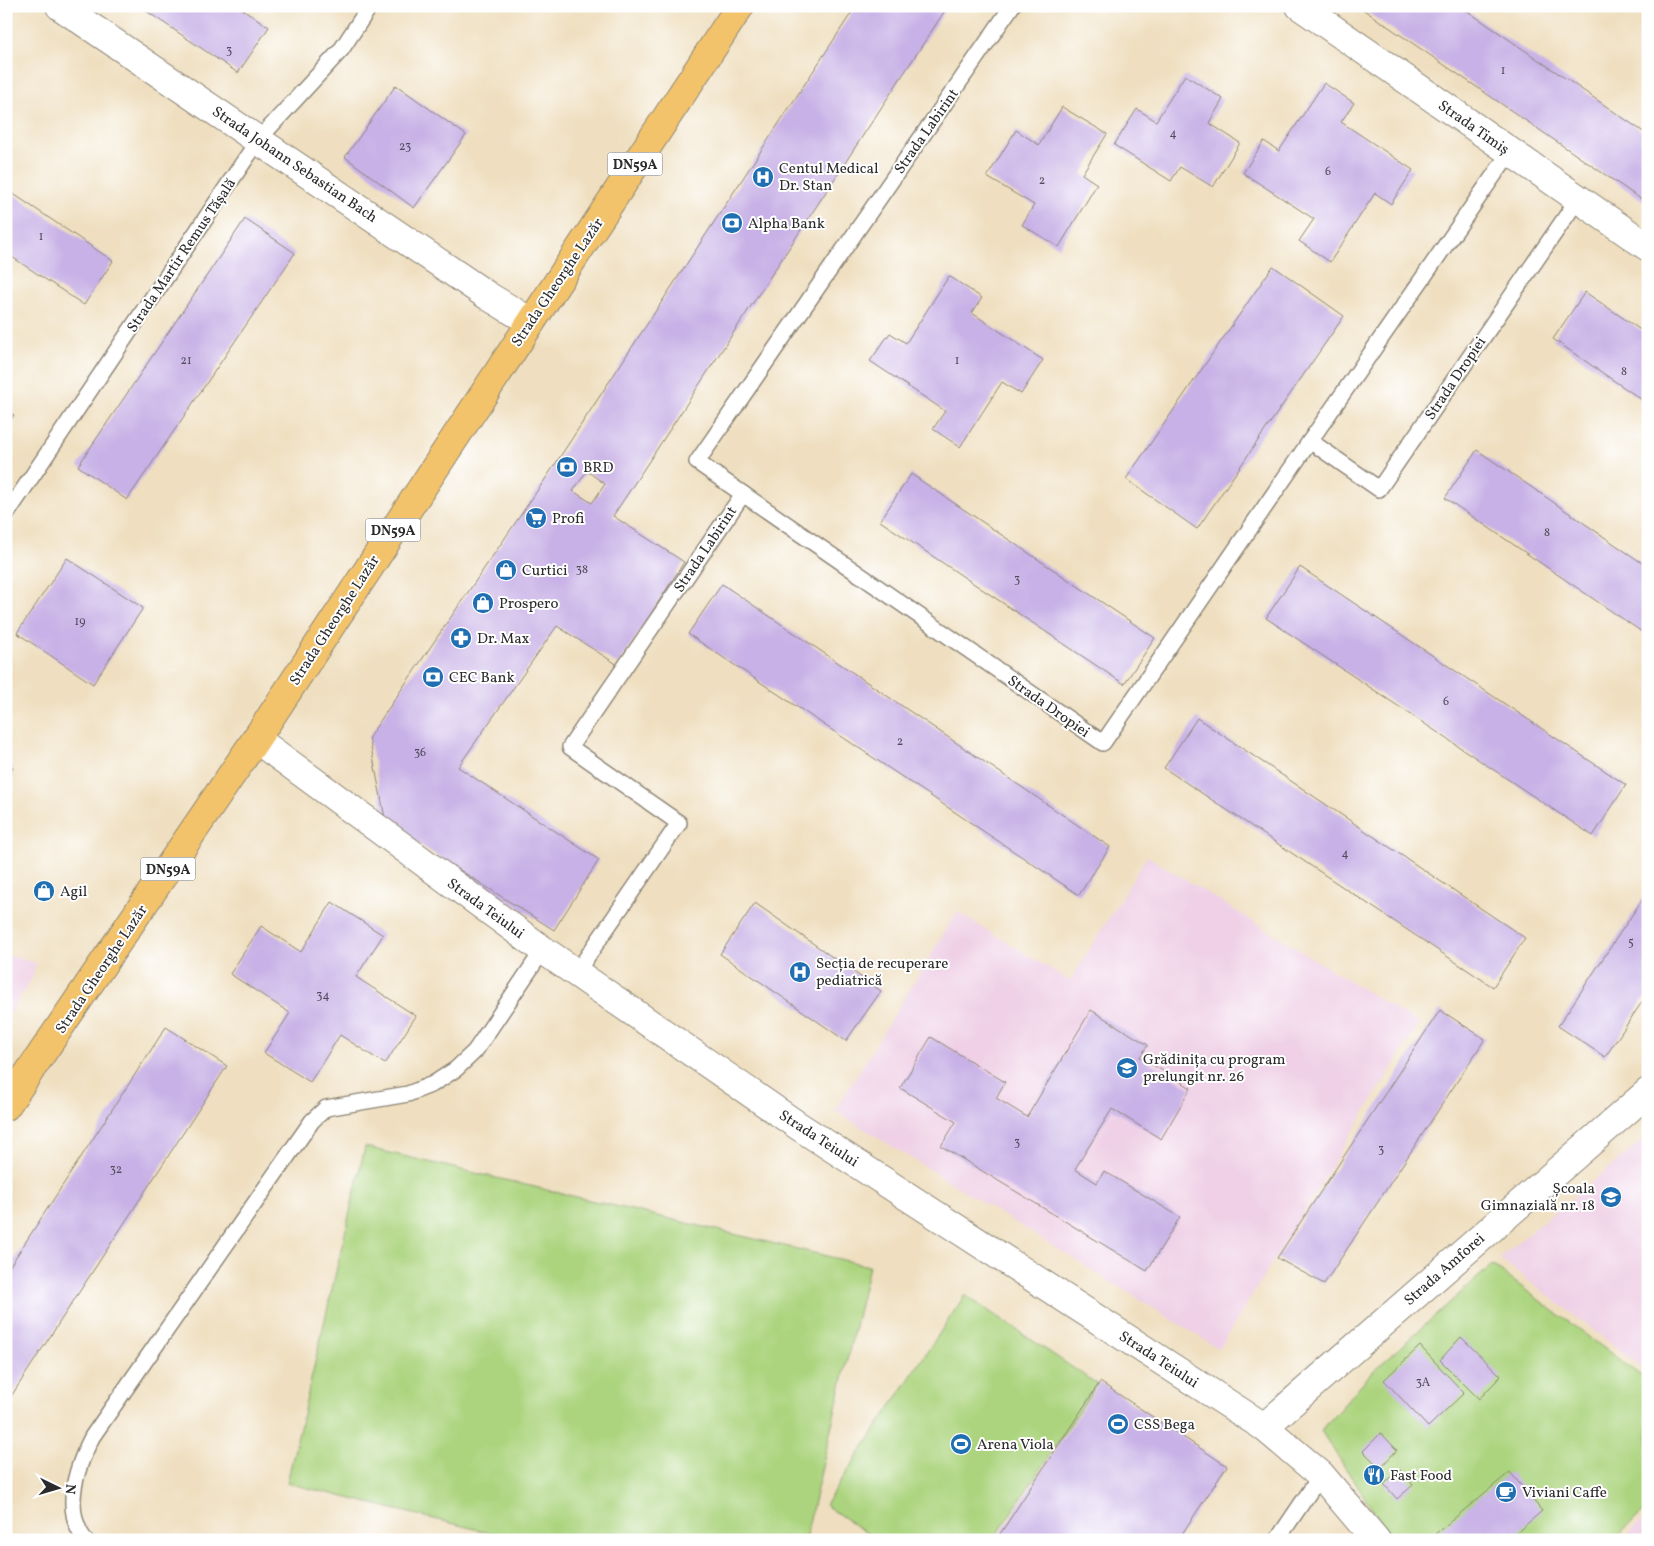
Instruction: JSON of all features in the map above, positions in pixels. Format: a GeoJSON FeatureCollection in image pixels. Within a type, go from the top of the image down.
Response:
{"type":"FeatureCollection","features":[{"type":"Feature","properties":{"kind":"main road","name":"Strada Gheorghe Lazăr"},"geometry":{"type":"LineString","coordinates":[[6,1106],[256,739],[740,6]]}},
{"type":"Feature","properties":{"kind":"street","name":"Strada Johann Sebastian Bach"},"geometry":{"type":"LineString","coordinates":[[60,6],[259,139],[488,296],[531,322]]}},
{"type":"Feature","properties":{"kind":"street","name":"Strada Timiș"},"geometry":{"type":"LineString","coordinates":[[1300,6],[1648,247]]}},
{"type":"Feature","properties":{"kind":"street","name":"Strada Teiului"},"geometry":{"type":"LineString","coordinates":[[256,739],[543,950],[800,1127],[1264,1427],[1322,1475],[1376,1540]]}},
{"type":"Feature","properties":{"kind":"street","name":"Strada Amforei"},"geometry":{"type":"LineString","coordinates":[[1264,1427],[1648,1092]]}},
{"type":"Feature","properties":{"kind":"lane","name":"Strada Martir Remus Tășală"},"geometry":{"type":"LineString","coordinates":[[6,515],[259,139],[341,50],[370,6]]}},
{"type":"Feature","properties":{"kind":"lane","name":"Strada Labirint"},"geometry":{"type":"LineString","coordinates":[[576,973],[679,823],[570,747],[743,494],[697,462],[1012,6]]}},
{"type":"Feature","properties":{"kind":"lane","name":"Strada Dropiei"},"geometry":{"type":"LineString","coordinates":[[743,494],[1103,743],[1510,152]]}},
{"type":"Feature","properties":{"kind":"lane","name":"Strada Dropiei"},"geometry":{"type":"LineString","coordinates":[[1310,441],[1379,488],[1578,199]]}},
{"type":"Feature","properties":{"kind":"lane"},"geometry":{"type":"LineString","coordinates":[[85,1540],[74,1520],[74,1488],[83,1455],[92,1436],[312,1121],[326,1108],[408,1094],[433,1084],[456,1069],[475,1051],[543,950]]}},
{"type":"Feature","properties":{"kind":"lane"},"geometry":{"type":"LineString","coordinates":[[1277,1540],[1322,1475]]}},
{"type":"Feature","properties":{"kind":"shaded area","name":"Grădinița cu program prelungit nr. 26"},"geometry":{"type":"Polygon","coordinates":[[[1147,856],[1419,1024],[1219,1349],[835,1111],[957,912],[1070,981],[1147,856]]]}},
{"type":"Feature","properties":{"kind":"shaded area"},"geometry":{"type":"Polygon","coordinates":[[[6,955],[36,963],[32,978],[6,1019],[6,955]]]}},
{"type":"Feature","properties":{"kind":"shaded area","name":"Școala Gimnazială nr. 18"},"geometry":{"type":"Polygon","coordinates":[[[1648,1136],[1648,1372],[1499,1258],[1648,1136]]]}},
{"type":"Feature","properties":{"kind":"shaded area"},"geometry":{"type":"Polygon","coordinates":[[[1648,1515],[1648,1540],[1623,1540],[1648,1515]]]}},
{"type":"Feature","properties":{"kind":"green space"},"geometry":{"type":"Polygon","coordinates":[[[365,1147],[869,1266],[805,1540],[520,1540],[287,1483],[365,1147]]]}},
{"type":"Feature","properties":{"kind":"green space"},"geometry":{"type":"Polygon","coordinates":[[[1492,1265],[1648,1381],[1648,1507],[1614,1540],[1393,1540],[1321,1431],[1370,1374],[1492,1265]]]}},
{"type":"Feature","properties":{"kind":"green space","name":"Arena Viola"},"geometry":{"type":"Polygon","coordinates":[[[965,1295],[1097,1384],[993,1540],[877,1540],[825,1505],[965,1295]]]}},
{"type":"Feature","properties":{"kind":"building"},"geometry":{"type":"Polygon","coordinates":[[[139,6],[238,6],[269,27],[238,73],[139,6]]]}},
{"type":"Feature","properties":{"kind":"building"},"geometry":{"type":"Polygon","coordinates":[[[856,6],[948,6],[613,516],[684,562],[618,665],[557,626],[458,767],[599,860],[554,930],[386,823],[369,737],[548,475],[856,6]],[[587,471],[573,491],[592,503],[605,484],[587,471]]]}},
{"type":"Feature","properties":{"kind":"building"},"geometry":{"type":"Polygon","coordinates":[[[1358,6],[1460,6],[1648,135],[1648,204],[1358,6]]]}},
{"type":"Feature","properties":{"kind":"building"},"geometry":{"type":"Polygon","coordinates":[[[1185,75],[1223,99],[1209,123],[1240,143],[1213,187],[1180,167],[1171,181],[1114,145],[1137,109],[1156,121],[1185,75]]]}},
{"type":"Feature","properties":{"kind":"building"},"geometry":{"type":"Polygon","coordinates":[[[1324,83],[1354,103],[1341,122],[1413,170],[1391,204],[1375,193],[1330,262],[1299,241],[1314,219],[1243,173],[1264,141],[1279,151],[1324,83]]]}},
{"type":"Feature","properties":{"kind":"building"},"geometry":{"type":"Polygon","coordinates":[[[396,85],[466,135],[414,208],[345,157],[396,85]]]}},
{"type":"Feature","properties":{"kind":"building"},"geometry":{"type":"Polygon","coordinates":[[[1062,107],[1107,134],[1082,174],[1097,184],[1059,247],[1022,225],[1034,205],[987,177],[1016,130],[1039,145],[1062,107]]]}},
{"type":"Feature","properties":{"kind":"building"},"geometry":{"type":"Polygon","coordinates":[[[6,189],[113,261],[84,305],[6,253],[6,189]]]}},
{"type":"Feature","properties":{"kind":"building"},"geometry":{"type":"Polygon","coordinates":[[[245,219],[295,253],[127,500],[78,466],[245,219]]]}},
{"type":"Feature","properties":{"kind":"building"},"geometry":{"type":"Polygon","coordinates":[[[1273,266],[1344,316],[1197,529],[1126,479],[1273,266]]]}},
{"type":"Feature","properties":{"kind":"building"},"geometry":{"type":"Polygon","coordinates":[[[949,276],[982,298],[972,313],[1043,360],[1021,394],[1002,382],[960,447],[933,429],[945,411],[870,361],[890,333],[906,343],[949,276]]]}},
{"type":"Feature","properties":{"kind":"building"},"geometry":{"type":"Polygon","coordinates":[[[1585,292],[1648,335],[1648,404],[1553,339],[1585,292]]]}},
{"type":"Feature","properties":{"kind":"building"},"geometry":{"type":"Polygon","coordinates":[[[6,410],[14,415],[6,427],[6,410]]]}},
{"type":"Feature","properties":{"kind":"building"},"geometry":{"type":"Polygon","coordinates":[[[1477,450],[1648,567],[1648,636],[1445,498],[1477,450]]]}},
{"type":"Feature","properties":{"kind":"building"},"geometry":{"type":"Polygon","coordinates":[[[911,474],[1155,638],[1124,684],[880,521],[911,474]]]}},
{"type":"Feature","properties":{"kind":"building"},"geometry":{"type":"Polygon","coordinates":[[[67,558],[143,608],[93,684],[17,633],[67,558]]]}},
{"type":"Feature","properties":{"kind":"building"},"geometry":{"type":"Polygon","coordinates":[[[1300,567],[1626,785],[1593,836],[1266,618],[1300,567]]]}},
{"type":"Feature","properties":{"kind":"building"},"geometry":{"type":"Polygon","coordinates":[[[722,584],[1110,847],[1079,895],[688,634],[722,584]]]}},
{"type":"Feature","properties":{"kind":"building"},"geometry":{"type":"Polygon","coordinates":[[[1197,718],[1525,938],[1493,987],[1164,768],[1197,718]]]}},
{"type":"Feature","properties":{"kind":"building"},"geometry":{"type":"Polygon","coordinates":[[[6,764],[13,767],[6,785],[6,764]]]}},
{"type":"Feature","properties":{"kind":"building"},"geometry":{"type":"Polygon","coordinates":[[[1648,891],[1648,993],[1605,1057],[1558,1026],[1648,891]]]}},
{"type":"Feature","properties":{"kind":"building"},"geometry":{"type":"Polygon","coordinates":[[[332,902],[383,935],[356,977],[416,1016],[385,1064],[340,1035],[310,1082],[264,1053],[290,1013],[230,974],[261,926],[301,952],[332,902]]]}},
{"type":"Feature","properties":{"kind":"building","name":"Secția de recuperare pediatrică"},"geometry":{"type":"Polygon","coordinates":[[[755,903],[881,991],[846,1041],[720,954],[755,903]]]}},
{"type":"Feature","properties":{"kind":"building"},"geometry":{"type":"Polygon","coordinates":[[[1091,1010],[1148,1045],[1140,1057],[1191,1088],[1161,1139],[1112,1109],[1075,1169],[1097,1183],[1104,1171],[1180,1217],[1147,1271],[941,1146],[956,1122],[900,1088],[931,1037],[1005,1082],[996,1098],[1027,1117],[1091,1010]]]}},
{"type":"Feature","properties":{"kind":"building"},"geometry":{"type":"Polygon","coordinates":[[[1440,1010],[1485,1039],[1324,1284],[1277,1258],[1440,1010]]]}},
{"type":"Feature","properties":{"kind":"building"},"geometry":{"type":"Polygon","coordinates":[[[166,1027],[227,1066],[6,1404],[6,1272],[166,1027]]]}},
{"type":"Feature","properties":{"kind":"building"},"geometry":{"type":"Polygon","coordinates":[[[1461,1337],[1501,1376],[1479,1399],[1440,1360],[1461,1337]]]}},
{"type":"Feature","properties":{"kind":"building"},"geometry":{"type":"Polygon","coordinates":[[[1420,1346],[1464,1393],[1428,1427],[1384,1380],[1420,1346]]]}},
{"type":"Feature","properties":{"kind":"building","name":"CSS Bega"},"geometry":{"type":"Polygon","coordinates":[[[1100,1382],[1227,1466],[1178,1540],[996,1540],[1100,1382]]]}},
{"type":"Feature","properties":{"kind":"building"},"geometry":{"type":"Polygon","coordinates":[[[1381,1433],[1397,1450],[1380,1468],[1363,1451],[1381,1433]]]}},
{"type":"Feature","properties":{"kind":"building"},"geometry":{"type":"Polygon","coordinates":[[[1400,1470],[1413,1485],[1397,1499],[1384,1484],[1400,1470]]]}},
{"type":"Feature","properties":{"kind":"building","name":"Viviani Caffe"},"geometry":{"type":"Polygon","coordinates":[[[1510,1472],[1542,1511],[1508,1540],[1428,1540],[1510,1472]]]}},
{"type":"Feature","properties":{"kind":"place","name":"Centul Medical Dr. Stan"},"geometry":{"type":"Point","coordinates":[763,177]}},
{"type":"Feature","properties":{"kind":"place","name":"Alpha Bank"},"geometry":{"type":"Point","coordinates":[732,223]}},
{"type":"Feature","properties":{"kind":"place","name":"BRD"},"geometry":{"type":"Point","coordinates":[567,467]}},
{"type":"Feature","properties":{"kind":"place","name":"Profi"},"geometry":{"type":"Point","coordinates":[536,518]}},
{"type":"Feature","properties":{"kind":"place","name":"Curtici"},"geometry":{"type":"Point","coordinates":[506,570]}},
{"type":"Feature","properties":{"kind":"place","name":"Prospero"},"geometry":{"type":"Point","coordinates":[483,603]}},
{"type":"Feature","properties":{"kind":"place","name":"Dr. Max"},"geometry":{"type":"Point","coordinates":[461,638]}},
{"type":"Feature","properties":{"kind":"place","name":"CEC Bank"},"geometry":{"type":"Point","coordinates":[433,677]}},
{"type":"Feature","properties":{"kind":"place","name":"Agil"},"geometry":{"type":"Point","coordinates":[44,891]}},
{"type":"Feature","properties":{"kind":"place","name":"Secția de recuperare pediatrică"},"geometry":{"type":"Point","coordinates":[800,972]}},
{"type":"Feature","properties":{"kind":"place","name":"Grădinița cu program prelungit nr. 26"},"geometry":{"type":"Point","coordinates":[1127,1068]}},
{"type":"Feature","properties":{"kind":"place","name":"Școala Gimnazială nr. 18"},"geometry":{"type":"Point","coordinates":[1611,1197]}},
{"type":"Feature","properties":{"kind":"place","name":"CSS Bega"},"geometry":{"type":"Point","coordinates":[1118,1424]}},
{"type":"Feature","properties":{"kind":"place","name":"Arena Viola"},"geometry":{"type":"Point","coordinates":[961,1444]}},
{"type":"Feature","properties":{"kind":"place","name":"Fast Food"},"geometry":{"type":"Point","coordinates":[1374,1475]}},
{"type":"Feature","properties":{"kind":"place","name":"Viviani Caffe"},"geometry":{"type":"Point","coordinates":[1506,1492]}}]}
